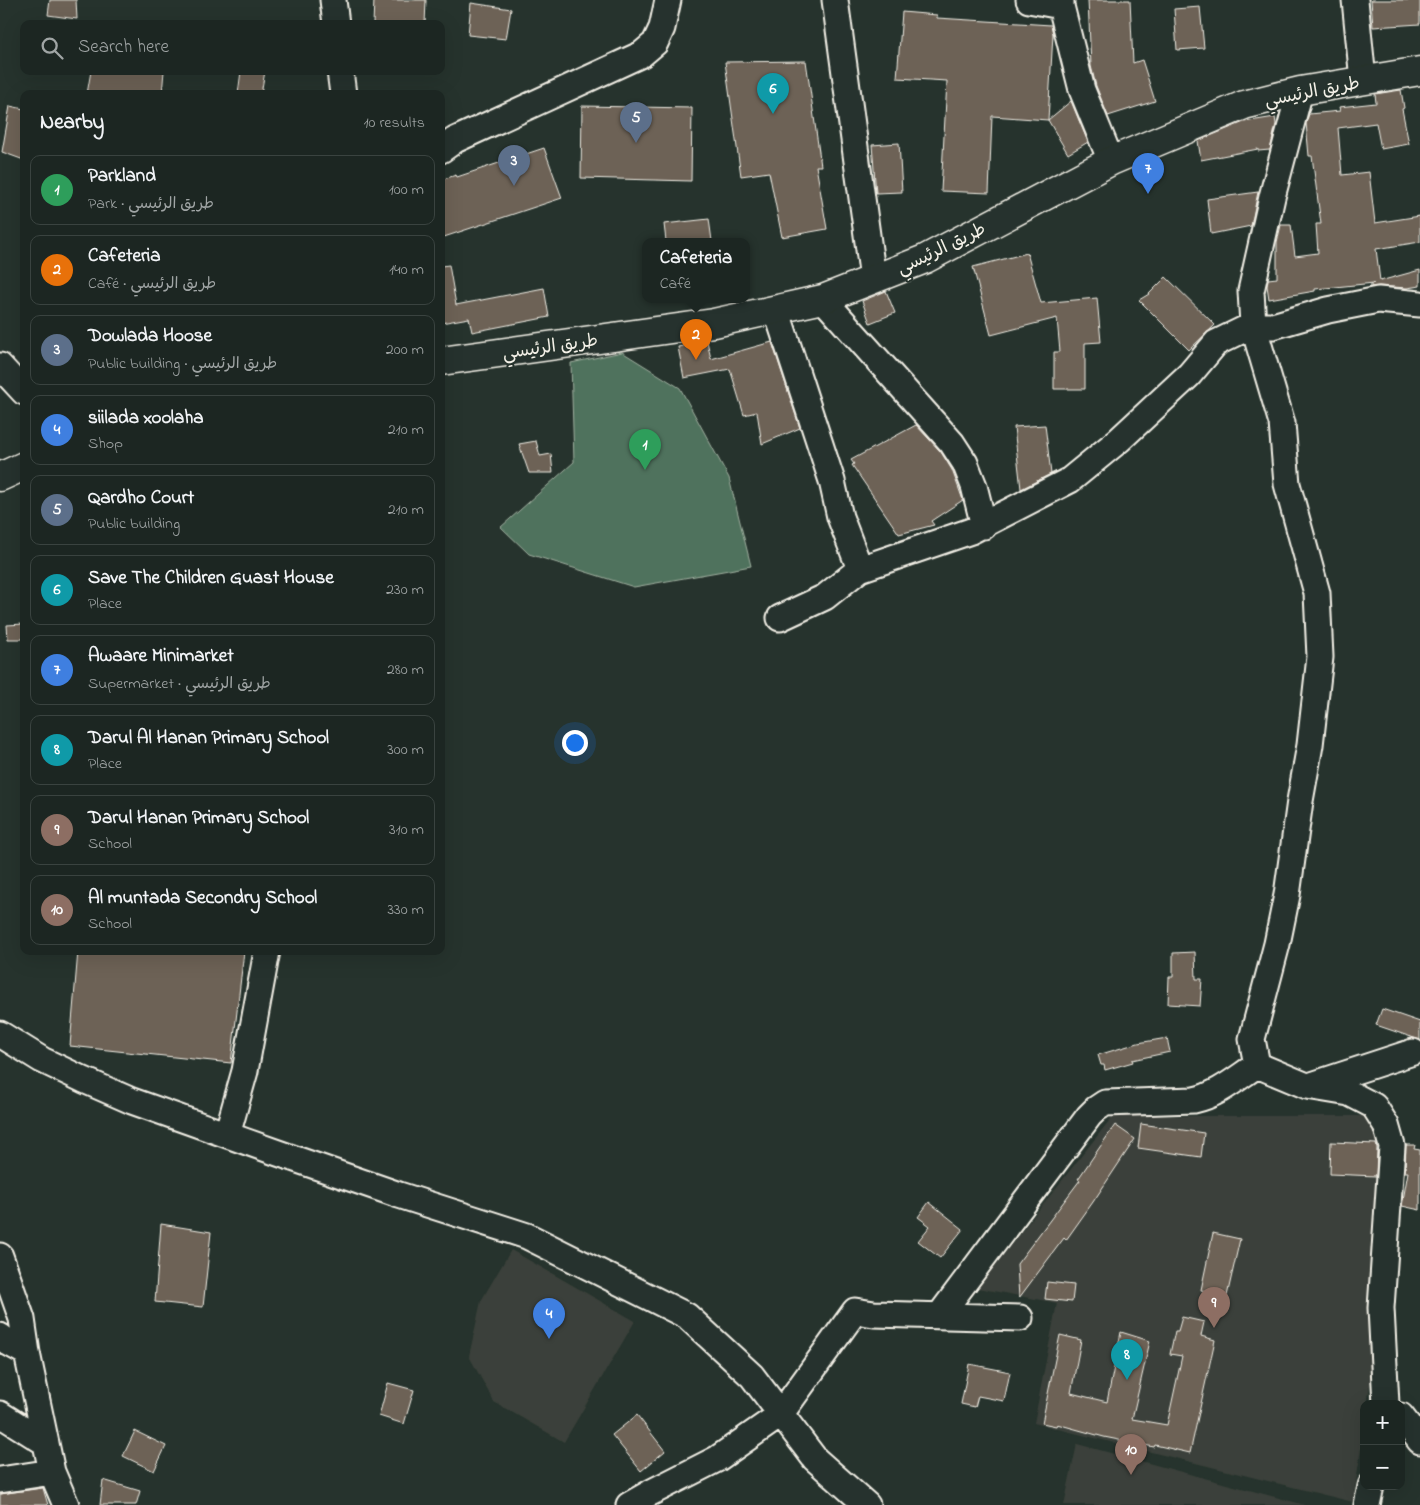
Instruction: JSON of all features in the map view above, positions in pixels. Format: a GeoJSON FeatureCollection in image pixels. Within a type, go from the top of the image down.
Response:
{"type":"FeatureCollection","features":[{"type":"Feature","properties":{"kind":"main road","name":"طريق الرئيسي"},"geometry":{"type":"LineString","coordinates":[[445,360],[714,322],[823,299],[925,259],[1111,161],[1244,106],[1300,91],[1420,71]]}},
{"type":"Feature","properties":{"kind":"main road"},"geometry":{"type":"LineString","coordinates":[[0,477],[20,468]]}},
{"type":"Feature","properties":{"kind":"street"},"geometry":{"type":"LineString","coordinates":[[333,0],[336,20]]}},
{"type":"Feature","properties":{"kind":"street"},"geometry":{"type":"LineString","coordinates":[[445,147],[455,140],[642,54],[655,42],[659,35],[668,0]]}},
{"type":"Feature","properties":{"kind":"street"},"geometry":{"type":"LineString","coordinates":[[835,0],[873,279]]}},
{"type":"Feature","properties":{"kind":"street"},"geometry":{"type":"LineString","coordinates":[[1029,0],[1061,3],[1082,90],[1111,161]]}},
{"type":"Feature","properties":{"kind":"street"},"geometry":{"type":"LineString","coordinates":[[1355,0],[1363,80]]}},
{"type":"Feature","properties":{"kind":"street"},"geometry":{"type":"LineString","coordinates":[[341,75],[342,90]]}},
{"type":"Feature","properties":{"kind":"street"},"geometry":{"type":"LineString","coordinates":[[1257,1065],[1252,1039],[1278,944],[1310,745],[1320,657],[1317,593],[1287,484],[1282,423],[1253,326],[1251,291],[1272,197],[1300,91]]}},
{"type":"Feature","properties":{"kind":"street"},"geometry":{"type":"LineString","coordinates":[[823,299],[952,443],[965,463],[974,486],[984,526]]}},
{"type":"Feature","properties":{"kind":"street"},"geometry":{"type":"LineString","coordinates":[[780,618],[825,597],[860,570],[984,526],[1070,480],[1119,440],[1189,375],[1216,343],[1253,326],[1273,326],[1328,310],[1378,300],[1420,304]]}},
{"type":"Feature","properties":{"kind":"street"},"geometry":{"type":"LineString","coordinates":[[776,309],[832,481],[840,517],[860,570]]}},
{"type":"Feature","properties":{"kind":"street"},"geometry":{"type":"LineString","coordinates":[[0,366],[20,388]]}},
{"type":"Feature","properties":{"kind":"street"},"geometry":{"type":"LineString","coordinates":[[227,1135],[245,1071],[266,955]]}},
{"type":"Feature","properties":{"kind":"street"},"geometry":{"type":"LineString","coordinates":[[0,1034],[42,1060],[132,1101],[399,1195],[527,1236],[687,1316],[752,1376],[815,1459],[867,1505]]}},
{"type":"Feature","properties":{"kind":"street"},"geometry":{"type":"LineString","coordinates":[[1307,1086],[1413,1052]]}},
{"type":"Feature","properties":{"kind":"street"},"geometry":{"type":"LineString","coordinates":[[1257,1065],[1307,1086],[1349,1093],[1374,1106],[1386,1125],[1392,1146],[1381,1308],[1388,1400]]}},
{"type":"Feature","properties":{"kind":"street"},"geometry":{"type":"LineString","coordinates":[[940,1316],[1096,1109],[1106,1102],[1194,1100],[1204,1098],[1257,1065]]}},
{"type":"Feature","properties":{"kind":"street"},"geometry":{"type":"LineString","coordinates":[[0,1256],[22,1319],[27,1353],[52,1472],[66,1505]]}},
{"type":"Feature","properties":{"kind":"street"},"geometry":{"type":"LineString","coordinates":[[629,1505],[717,1459],[780,1415],[855,1311],[874,1314],[1020,1318]]}},
{"type":"Feature","properties":{"kind":"street"},"geometry":{"type":"LineString","coordinates":[[0,1336],[27,1353]]}},
{"type":"Feature","properties":{"kind":"street"},"geometry":{"type":"LineString","coordinates":[[0,1414],[46,1443]]}},
{"type":"Feature","properties":{"kind":"street"},"geometry":{"type":"LineString","coordinates":[[1405,1421],[1420,1441]]}},
{"type":"Feature","properties":{"kind":"street"},"geometry":{"type":"LineString","coordinates":[[0,1480],[52,1472]]}},
{"type":"Feature","properties":{"kind":"street"},"geometry":{"type":"LineString","coordinates":[[1367,1505],[1370,1490]]}},
{"type":"Feature","properties":{"kind":"shaded area"},"geometry":{"type":"Polygon","coordinates":[[[1113,1116],[1371,1116],[1382,1142],[1375,1353],[1368,1400],[1360,1400],[1360,1456],[1353,1502],[1034,1423],[1057,1303],[977,1288],[1113,1116]]]}},
{"type":"Feature","properties":{"kind":"shaded area"},"geometry":{"type":"Polygon","coordinates":[[[511,1250],[635,1321],[564,1442],[494,1402],[469,1356],[481,1301],[511,1250]]]}},
{"type":"Feature","properties":{"kind":"shaded area"},"geometry":{"type":"Polygon","coordinates":[[[1077,1444],[1305,1505],[1064,1505],[1077,1444]]]}},
{"type":"Feature","properties":{"kind":"green space"},"geometry":{"type":"Polygon","coordinates":[[[622,352],[680,388],[729,478],[751,566],[634,587],[529,554],[501,527],[574,462],[571,363],[622,352]]]}},
{"type":"Feature","properties":{"kind":"building"},"geometry":{"type":"Polygon","coordinates":[[[50,0],[76,0],[77,19],[48,15],[50,0]]]}},
{"type":"Feature","properties":{"kind":"building"},"geometry":{"type":"Polygon","coordinates":[[[374,0],[426,0],[425,20],[373,20],[374,0]]]}},
{"type":"Feature","properties":{"kind":"building"},"geometry":{"type":"Polygon","coordinates":[[[1088,0],[1130,0],[1133,63],[1142,60],[1155,101],[1108,116],[1096,86],[1091,66],[1088,0]]]}},
{"type":"Feature","properties":{"kind":"building"},"geometry":{"type":"Polygon","coordinates":[[[1371,0],[1420,0],[1420,24],[1373,27],[1371,0]]]}},
{"type":"Feature","properties":{"kind":"building"},"geometry":{"type":"Polygon","coordinates":[[[471,3],[511,9],[506,39],[468,35],[471,3]]]}},
{"type":"Feature","properties":{"kind":"building"},"geometry":{"type":"Polygon","coordinates":[[[1200,7],[1204,48],[1177,50],[1174,9],[1200,7]]]}},
{"type":"Feature","properties":{"kind":"building"},"geometry":{"type":"Polygon","coordinates":[[[902,12],[937,15],[937,18],[1051,25],[1053,34],[1048,120],[992,116],[989,193],[941,191],[947,81],[897,78],[902,12]]]}},
{"type":"Feature","properties":{"kind":"building"},"geometry":{"type":"Polygon","coordinates":[[[806,61],[821,166],[816,166],[827,229],[782,237],[769,172],[741,176],[725,62],[806,61]]]}},
{"type":"Feature","properties":{"kind":"building"},"geometry":{"type":"Polygon","coordinates":[[[90,75],[164,75],[162,90],[88,90],[90,75]]]}},
{"type":"Feature","properties":{"kind":"building"},"geometry":{"type":"Polygon","coordinates":[[[240,75],[264,75],[262,90],[239,90],[240,75]]]}},
{"type":"Feature","properties":{"kind":"building"},"geometry":{"type":"Polygon","coordinates":[[[1401,90],[1404,108],[1402,109],[1409,144],[1381,149],[1376,123],[1338,128],[1342,175],[1369,172],[1375,223],[1420,216],[1420,242],[1376,249],[1380,281],[1420,270],[1420,286],[1407,288],[1371,287],[1371,284],[1374,283],[1315,289],[1315,291],[1269,299],[1268,279],[1277,278],[1277,242],[1281,225],[1291,225],[1295,256],[1318,253],[1316,224],[1321,224],[1312,156],[1309,156],[1306,123],[1309,114],[1340,111],[1339,107],[1376,103],[1375,94],[1401,90]]]}},
{"type":"Feature","properties":{"kind":"building"},"geometry":{"type":"Polygon","coordinates":[[[1071,101],[1088,142],[1068,154],[1048,120],[1071,101]]]}},
{"type":"Feature","properties":{"kind":"building"},"geometry":{"type":"Polygon","coordinates":[[[10,106],[20,108],[20,159],[2,152],[10,106]]]}},
{"type":"Feature","properties":{"kind":"building"},"geometry":{"type":"Polygon","coordinates":[[[582,106],[692,108],[691,181],[581,178],[582,106]]]}},
{"type":"Feature","properties":{"kind":"building"},"geometry":{"type":"Polygon","coordinates":[[[1275,117],[1276,124],[1270,150],[1258,151],[1258,149],[1201,160],[1198,141],[1244,122],[1275,117]]]}},
{"type":"Feature","properties":{"kind":"building"},"geometry":{"type":"Polygon","coordinates":[[[899,143],[902,192],[876,193],[872,145],[899,143]]]}},
{"type":"Feature","properties":{"kind":"building"},"geometry":{"type":"Polygon","coordinates":[[[544,148],[562,198],[445,237],[445,179],[456,175],[457,177],[544,148]]]}},
{"type":"Feature","properties":{"kind":"building"},"geometry":{"type":"Polygon","coordinates":[[[1258,192],[1251,226],[1211,234],[1207,199],[1258,192]]]}},
{"type":"Feature","properties":{"kind":"building"},"geometry":{"type":"Polygon","coordinates":[[[709,219],[712,238],[666,238],[664,224],[709,219]]]}},
{"type":"Feature","properties":{"kind":"building"},"geometry":{"type":"Polygon","coordinates":[[[1027,253],[1041,303],[1097,298],[1101,342],[1085,343],[1085,389],[1054,389],[1054,352],[1060,352],[1057,318],[991,335],[973,267],[1027,253]]]}},
{"type":"Feature","properties":{"kind":"building"},"geometry":{"type":"Polygon","coordinates":[[[449,265],[456,305],[544,288],[549,317],[472,332],[469,318],[445,322],[445,266],[449,265]]]}},
{"type":"Feature","properties":{"kind":"building"},"geometry":{"type":"Polygon","coordinates":[[[1166,277],[1215,325],[1189,350],[1139,300],[1149,294],[1166,277]]]}},
{"type":"Feature","properties":{"kind":"building"},"geometry":{"type":"Polygon","coordinates":[[[886,291],[895,313],[870,323],[862,301],[886,291]]]}},
{"type":"Feature","properties":{"kind":"building"},"geometry":{"type":"Polygon","coordinates":[[[707,341],[711,359],[772,342],[800,428],[762,444],[757,412],[744,415],[730,369],[684,378],[678,347],[707,341]]]}},
{"type":"Feature","properties":{"kind":"building"},"geometry":{"type":"Polygon","coordinates":[[[916,425],[941,452],[952,470],[963,500],[931,521],[934,525],[899,534],[852,465],[854,464],[851,460],[916,425]]]}},
{"type":"Feature","properties":{"kind":"building"},"geometry":{"type":"Polygon","coordinates":[[[1045,425],[1051,474],[1021,489],[1014,427],[1045,425]]]}},
{"type":"Feature","properties":{"kind":"building"},"geometry":{"type":"Polygon","coordinates":[[[536,441],[540,456],[551,454],[553,473],[529,473],[519,444],[536,441]]]}},
{"type":"Feature","properties":{"kind":"building"},"geometry":{"type":"Polygon","coordinates":[[[20,624],[20,639],[8,639],[7,625],[20,624]]]}},
{"type":"Feature","properties":{"kind":"building"},"geometry":{"type":"Polygon","coordinates":[[[1195,952],[1196,979],[1202,979],[1200,1006],[1168,1004],[1169,977],[1173,977],[1173,953],[1195,952]]]}},
{"type":"Feature","properties":{"kind":"building"},"geometry":{"type":"Polygon","coordinates":[[[78,955],[244,955],[231,1063],[70,1046],[78,955]]]}},
{"type":"Feature","properties":{"kind":"building"},"geometry":{"type":"Polygon","coordinates":[[[1382,1009],[1420,1022],[1420,1040],[1376,1025],[1382,1009]]]}},
{"type":"Feature","properties":{"kind":"building"},"geometry":{"type":"Polygon","coordinates":[[[1167,1038],[1170,1052],[1132,1060],[1133,1062],[1105,1070],[1104,1065],[1101,1065],[1098,1055],[1138,1043],[1167,1038]]]}},
{"type":"Feature","properties":{"kind":"building"},"geometry":{"type":"Polygon","coordinates":[[[1141,1124],[1204,1133],[1201,1157],[1138,1148],[1141,1124]]]}},
{"type":"Feature","properties":{"kind":"building"},"geometry":{"type":"Polygon","coordinates":[[[1115,1125],[1135,1139],[1066,1240],[1064,1238],[1019,1298],[1017,1264],[1080,1180],[1078,1179],[1115,1125]]]}},
{"type":"Feature","properties":{"kind":"building"},"geometry":{"type":"Polygon","coordinates":[[[1331,1142],[1376,1144],[1376,1176],[1330,1174],[1331,1142]]]}},
{"type":"Feature","properties":{"kind":"building"},"geometry":{"type":"Polygon","coordinates":[[[1406,1145],[1415,1145],[1414,1149],[1420,1150],[1420,1210],[1402,1206],[1408,1172],[1405,1172],[1406,1145]]]}},
{"type":"Feature","properties":{"kind":"building"},"geometry":{"type":"Polygon","coordinates":[[[929,1202],[963,1229],[940,1258],[918,1241],[930,1226],[918,1217],[929,1202]]]}},
{"type":"Feature","properties":{"kind":"building"},"geometry":{"type":"Polygon","coordinates":[[[161,1224],[211,1232],[203,1307],[155,1302],[161,1224]]]}},
{"type":"Feature","properties":{"kind":"building"},"geometry":{"type":"Polygon","coordinates":[[[1213,1233],[1240,1239],[1227,1296],[1201,1290],[1213,1233]]]}},
{"type":"Feature","properties":{"kind":"building"},"geometry":{"type":"Polygon","coordinates":[[[1047,1282],[1074,1285],[1072,1302],[1045,1299],[1047,1282]]]}},
{"type":"Feature","properties":{"kind":"building"},"geometry":{"type":"Polygon","coordinates":[[[1182,1317],[1204,1322],[1201,1336],[1215,1340],[1190,1453],[1104,1437],[1057,1424],[1056,1426],[1042,1423],[1060,1335],[1081,1340],[1071,1393],[1107,1402],[1121,1332],[1150,1341],[1132,1419],[1167,1425],[1182,1356],[1170,1354],[1175,1331],[1178,1331],[1182,1317]]]}},
{"type":"Feature","properties":{"kind":"building"},"geometry":{"type":"Polygon","coordinates":[[[969,1364],[1010,1372],[1004,1401],[978,1396],[975,1407],[961,1404],[969,1364]]]}},
{"type":"Feature","properties":{"kind":"building"},"geometry":{"type":"Polygon","coordinates":[[[388,1383],[414,1390],[404,1424],[379,1416],[388,1383]]]}},
{"type":"Feature","properties":{"kind":"building"},"geometry":{"type":"Polygon","coordinates":[[[637,1415],[665,1451],[641,1471],[612,1435],[637,1415]]]}},
{"type":"Feature","properties":{"kind":"building"},"geometry":{"type":"Polygon","coordinates":[[[135,1431],[166,1446],[154,1471],[123,1456],[135,1431]]]}},
{"type":"Feature","properties":{"kind":"building"},"geometry":{"type":"Polygon","coordinates":[[[103,1480],[140,1491],[136,1505],[100,1505],[103,1480]]]}},
{"type":"Feature","properties":{"kind":"building"},"geometry":{"type":"Polygon","coordinates":[[[43,1488],[48,1505],[0,1505],[0,1494],[43,1488]]]}},
{"type":"Feature","properties":{"kind":"place","name":"Save The Children Guast House"},"geometry":{"type":"Point","coordinates":[773,114]}},
{"type":"Feature","properties":{"kind":"place","name":"Qardho Court"},"geometry":{"type":"Point","coordinates":[636,143]}},
{"type":"Feature","properties":{"kind":"place","name":"Dowlada Hoose"},"geometry":{"type":"Point","coordinates":[514,186]}},
{"type":"Feature","properties":{"kind":"place","name":"Awaare Minimarket"},"geometry":{"type":"Point","coordinates":[1148,194]}},
{"type":"Feature","properties":{"kind":"place","name":"Cafeteria"},"geometry":{"type":"Point","coordinates":[696,360]}},
{"type":"Feature","properties":{"kind":"place","name":"Parkland"},"geometry":{"type":"Point","coordinates":[645,470]}},
{"type":"Feature","properties":{"kind":"place","name":"Darul Hanan Primary School"},"geometry":{"type":"Point","coordinates":[1214,1328]}},
{"type":"Feature","properties":{"kind":"place","name":"siilada xoolaha"},"geometry":{"type":"Point","coordinates":[549,1339]}},
{"type":"Feature","properties":{"kind":"place","name":"Darul Al Hanan Primary School"},"geometry":{"type":"Point","coordinates":[1127,1380]}},
{"type":"Feature","properties":{"kind":"place","name":"Al muntada Secondry School"},"geometry":{"type":"Point","coordinates":[1131,1475]}}]}
